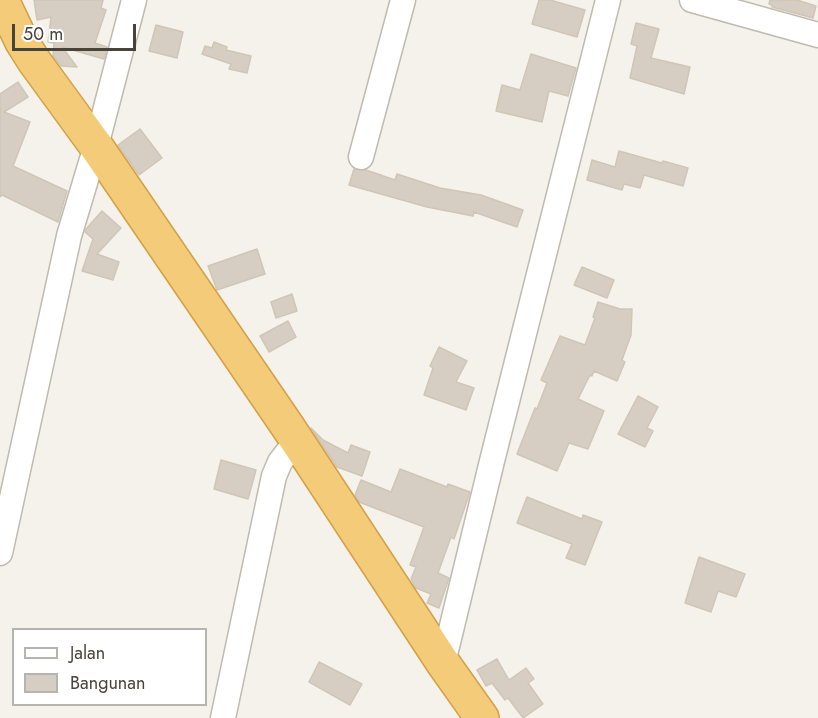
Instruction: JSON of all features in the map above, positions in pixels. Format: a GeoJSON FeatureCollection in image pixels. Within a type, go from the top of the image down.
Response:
{"type":"FeatureCollection","features":[{"type":"Feature","properties":{"kind":"highway"},"geometry":{"type":"LineString","coordinates":[[2,0],[22,42],[34,61],[96,146],[297,440],[443,663],[482,718]]}},
{"type":"Feature","properties":{"kind":"street"},"geometry":{"type":"LineString","coordinates":[[0,553],[69,236],[96,146],[134,0]]}},
{"type":"Feature","properties":{"kind":"street"},"geometry":{"type":"LineString","coordinates":[[361,157],[403,0]]}},
{"type":"Feature","properties":{"kind":"street"},"geometry":{"type":"LineString","coordinates":[[443,663],[608,0]]}},
{"type":"Feature","properties":{"kind":"street"},"geometry":{"type":"LineString","coordinates":[[692,0],[818,35]]}},
{"type":"Feature","properties":{"kind":"street"},"geometry":{"type":"LineString","coordinates":[[223,718],[274,476],[280,462],[297,440]]}},
{"type":"Feature","properties":{"kind":"building"},"geometry":{"type":"Polygon","coordinates":[[[34,0],[103,0],[101,8],[106,10],[95,43],[107,47],[104,59],[62,47],[77,67],[61,66],[53,56],[54,43],[48,42],[51,17],[37,20],[34,0]]]}},
{"type":"Feature","properties":{"kind":"building"},"geometry":{"type":"Polygon","coordinates":[[[539,0],[550,0],[585,10],[577,37],[532,24],[539,0]]]}},
{"type":"Feature","properties":{"kind":"building"},"geometry":{"type":"Polygon","coordinates":[[[770,0],[797,0],[816,6],[813,18],[772,7],[769,4],[770,0]]]}},
{"type":"Feature","properties":{"kind":"building"},"geometry":{"type":"Polygon","coordinates":[[[636,23],[659,29],[651,58],[690,67],[684,94],[630,78],[637,46],[631,44],[636,23]]]}},
{"type":"Feature","properties":{"kind":"building"},"geometry":{"type":"Polygon","coordinates":[[[156,25],[183,32],[177,58],[149,51],[156,25]]]}},
{"type":"Feature","properties":{"kind":"building"},"geometry":{"type":"Polygon","coordinates":[[[214,42],[227,47],[226,50],[251,56],[247,73],[229,69],[231,64],[202,54],[205,46],[212,48],[214,42]]]}},
{"type":"Feature","properties":{"kind":"building"},"geometry":{"type":"Polygon","coordinates":[[[531,54],[576,68],[568,96],[549,91],[542,122],[496,111],[502,85],[520,90],[531,54]]]}},
{"type":"Feature","properties":{"kind":"building"},"geometry":{"type":"Polygon","coordinates":[[[18,82],[28,97],[4,112],[30,122],[13,166],[67,191],[58,222],[2,195],[0,197],[0,94],[18,82]]]}},
{"type":"Feature","properties":{"kind":"building"},"geometry":{"type":"Polygon","coordinates":[[[140,129],[162,158],[139,175],[118,145],[140,129]]]}},
{"type":"Feature","properties":{"kind":"building"},"geometry":{"type":"Polygon","coordinates":[[[619,151],[688,168],[683,186],[644,175],[640,188],[624,184],[622,190],[587,180],[592,160],[615,167],[619,151]]]}},
{"type":"Feature","properties":{"kind":"building"},"geometry":{"type":"Polygon","coordinates":[[[354,169],[366,170],[395,180],[397,174],[440,188],[481,195],[523,210],[517,227],[474,212],[473,216],[427,207],[349,185],[354,169]]]}},
{"type":"Feature","properties":{"kind":"building"},"geometry":{"type":"Polygon","coordinates":[[[102,211],[121,228],[97,254],[119,262],[113,280],[82,271],[93,239],[85,232],[86,229],[102,211]]]}},
{"type":"Feature","properties":{"kind":"building"},"geometry":{"type":"Polygon","coordinates":[[[257,249],[265,274],[217,290],[208,266],[257,249]]]}},
{"type":"Feature","properties":{"kind":"building"},"geometry":{"type":"Polygon","coordinates":[[[582,267],[614,280],[607,298],[574,285],[582,267]]]}},
{"type":"Feature","properties":{"kind":"building"},"geometry":{"type":"Polygon","coordinates":[[[292,294],[297,311],[276,318],[271,302],[292,294]]]}},
{"type":"Feature","properties":{"kind":"building"},"geometry":{"type":"Polygon","coordinates":[[[598,302],[620,309],[632,309],[631,335],[622,360],[625,362],[617,381],[594,371],[592,376],[590,375],[578,399],[604,411],[588,449],[569,443],[557,471],[517,454],[547,383],[541,380],[560,336],[585,345],[598,302]]]}},
{"type":"Feature","properties":{"kind":"building"},"geometry":{"type":"Polygon","coordinates":[[[288,321],[296,337],[269,352],[260,336],[288,321]]]}},
{"type":"Feature","properties":{"kind":"building"},"geometry":{"type":"Polygon","coordinates":[[[439,347],[467,361],[456,382],[474,388],[466,410],[424,395],[433,368],[430,366],[439,347]]]}},
{"type":"Feature","properties":{"kind":"building"},"geometry":{"type":"Polygon","coordinates":[[[638,396],[658,407],[647,428],[653,431],[645,447],[618,434],[638,396]]]}},
{"type":"Feature","properties":{"kind":"building"},"geometry":{"type":"Polygon","coordinates":[[[311,428],[323,440],[348,453],[351,445],[370,452],[362,476],[337,467],[311,428]]]}},
{"type":"Feature","properties":{"kind":"building"},"geometry":{"type":"Polygon","coordinates":[[[221,460],[256,470],[248,499],[214,489],[221,460]]]}},
{"type":"Feature","properties":{"kind":"building"},"geometry":{"type":"Polygon","coordinates":[[[400,469],[447,487],[448,484],[470,492],[454,539],[451,537],[438,573],[449,578],[439,608],[427,603],[431,594],[416,588],[411,579],[416,567],[410,565],[424,527],[359,502],[355,495],[361,480],[391,492],[400,469]]]}},
{"type":"Feature","properties":{"kind":"building"},"geometry":{"type":"Polygon","coordinates":[[[527,497],[582,519],[583,515],[602,522],[585,565],[566,558],[572,544],[517,523],[527,497]]]}},
{"type":"Feature","properties":{"kind":"building"},"geometry":{"type":"Polygon","coordinates":[[[699,557],[745,574],[736,597],[718,591],[711,612],[685,603],[699,557]]]}},
{"type":"Feature","properties":{"kind":"building"},"geometry":{"type":"Polygon","coordinates":[[[497,659],[509,680],[526,668],[534,679],[528,683],[543,704],[523,718],[508,698],[505,700],[492,683],[486,686],[477,670],[497,659]]]}},
{"type":"Feature","properties":{"kind":"building"},"geometry":{"type":"Polygon","coordinates":[[[319,662],[362,684],[350,705],[309,682],[319,662]]]}}]}
